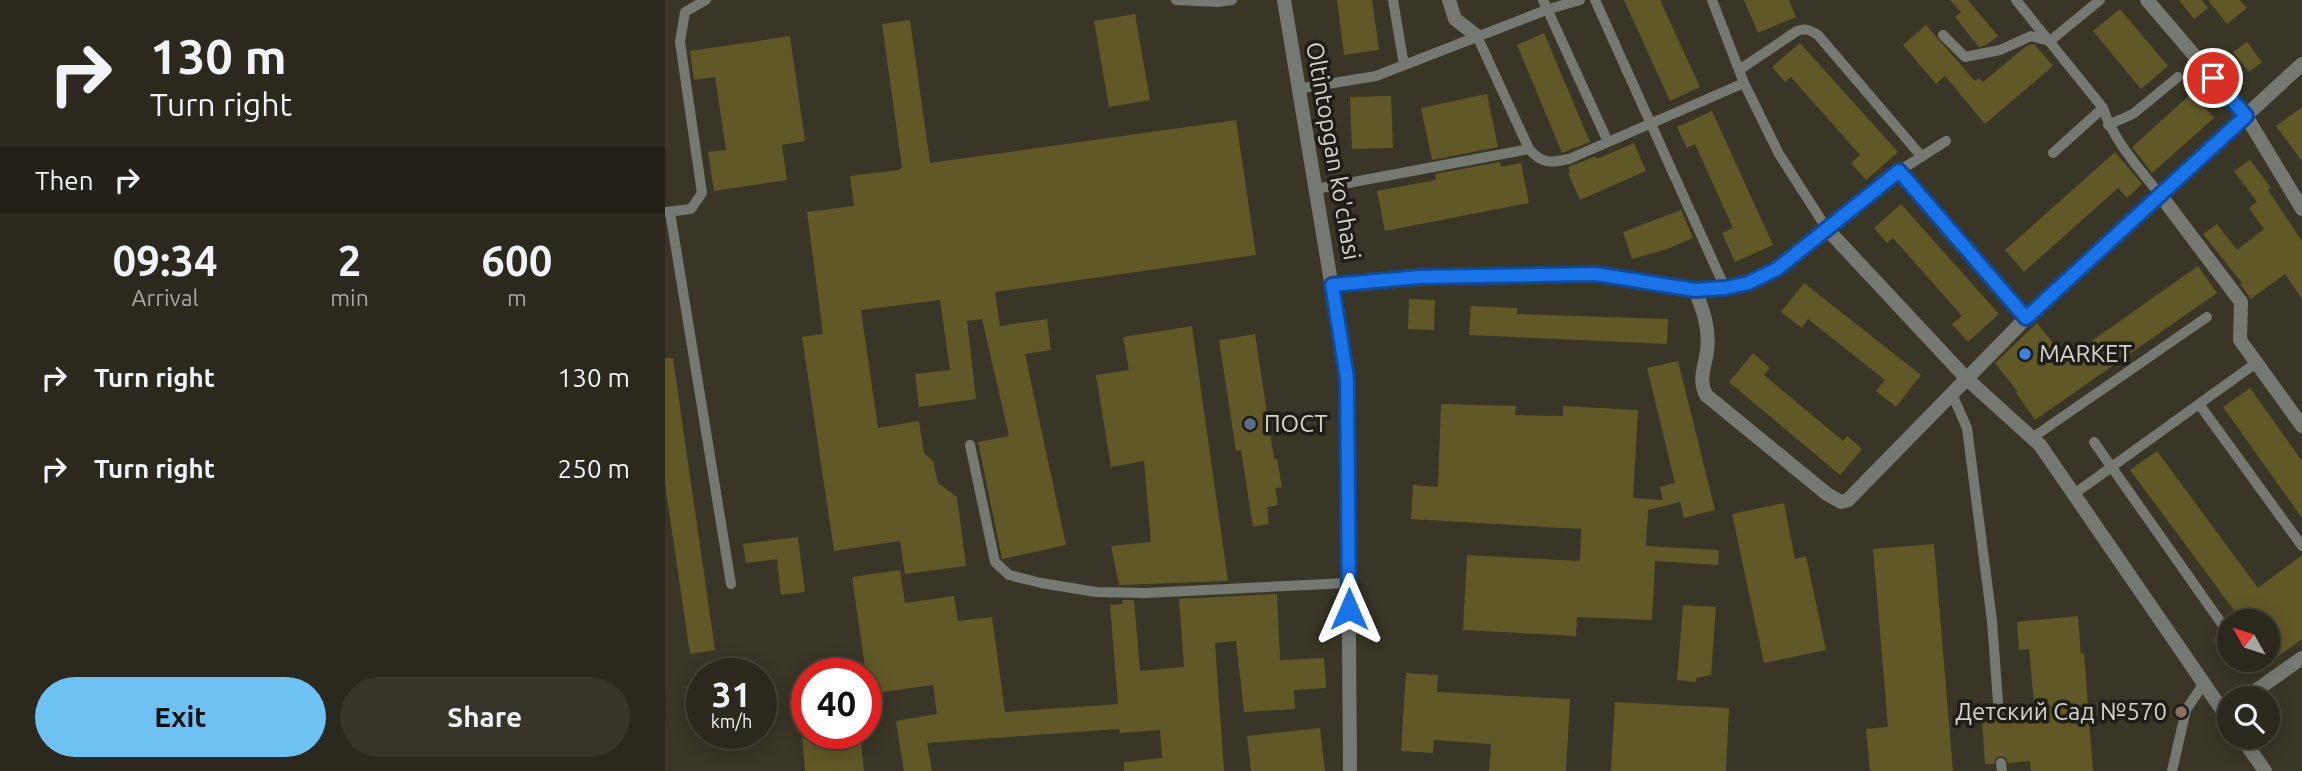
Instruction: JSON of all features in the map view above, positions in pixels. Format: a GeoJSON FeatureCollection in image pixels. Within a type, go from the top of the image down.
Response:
{"type":"FeatureCollection","features":[{"type":"Feature","properties":{"kind":"street","name":"Oltintopgan ko'chasi"},"geometry":{"type":"LineString","coordinates":[[1284,0],[1347,378],[1350,771]]}},
{"type":"Feature","properties":{"kind":"street"},"geometry":{"type":"LineString","coordinates":[[1449,0],[1455,19],[1477,36]]}},
{"type":"Feature","properties":{"kind":"street"},"geometry":{"type":"LineString","coordinates":[[2147,0],[2246,116],[2302,209]]}},
{"type":"Feature","properties":{"kind":"street"},"geometry":{"type":"LineString","coordinates":[[1695,290],[1706,318],[1707,349],[1702,387],[1706,396],[1827,494],[1840,502],[1848,500],[2026,318],[2302,64]]}},
{"type":"Feature","properties":{"kind":"street"},"geometry":{"type":"LineString","coordinates":[[2161,196],[2241,302],[2239,340],[2302,426]]}},
{"type":"Feature","properties":{"kind":"street"},"geometry":{"type":"LineString","coordinates":[[1332,285],[1419,277],[1596,274],[1695,290],[1725,288],[1748,283],[1777,269],[1827,229],[1966,379],[2040,445],[2217,700]]}},
{"type":"Feature","properties":{"kind":"street"},"geometry":{"type":"LineString","coordinates":[[2262,686],[2302,658]]}},
{"type":"Feature","properties":{"kind":"street"},"geometry":{"type":"LineString","coordinates":[[2249,749],[2265,771]]}},
{"type":"Feature","properties":{"kind":"lane"},"geometry":{"type":"LineString","coordinates":[[706,0],[685,12],[680,41],[702,193],[691,209],[668,212],[731,584]]}},
{"type":"Feature","properties":{"kind":"lane"},"geometry":{"type":"LineString","coordinates":[[1176,0],[1232,0]]}},
{"type":"Feature","properties":{"kind":"lane"},"geometry":{"type":"LineString","coordinates":[[1393,0],[1404,65]]}},
{"type":"Feature","properties":{"kind":"lane"},"geometry":{"type":"LineString","coordinates":[[1297,89],[1376,76],[1477,36],[1545,5],[1580,0]]}},
{"type":"Feature","properties":{"kind":"lane"},"geometry":{"type":"LineString","coordinates":[[1595,0],[1725,288]]}},
{"type":"Feature","properties":{"kind":"lane"},"geometry":{"type":"LineString","coordinates":[[1712,0],[1744,83],[1779,154],[1827,229],[1899,171],[1946,141]]}},
{"type":"Feature","properties":{"kind":"lane"},"geometry":{"type":"LineString","coordinates":[[2017,0],[2103,108],[2108,125],[2123,148],[2161,196]]}},
{"type":"Feature","properties":{"kind":"lane"},"geometry":{"type":"LineString","coordinates":[[2050,41],[2100,0]]}},
{"type":"Feature","properties":{"kind":"lane"},"geometry":{"type":"LineString","coordinates":[[1545,5],[1608,142]]}},
{"type":"Feature","properties":{"kind":"lane"},"geometry":{"type":"LineString","coordinates":[[1739,69],[1797,31],[1804,28],[1811,30],[1922,157]]}},
{"type":"Feature","properties":{"kind":"lane"},"geometry":{"type":"LineString","coordinates":[[1943,35],[1965,57],[2000,50],[2031,37],[2050,41]]}},
{"type":"Feature","properties":{"kind":"lane"},"geometry":{"type":"LineString","coordinates":[[1477,36],[1529,149],[1538,159],[1553,162],[1569,159],[1744,83]]}},
{"type":"Feature","properties":{"kind":"lane"},"geometry":{"type":"LineString","coordinates":[[2108,125],[2133,114],[2178,77]]}},
{"type":"Feature","properties":{"kind":"lane"},"geometry":{"type":"LineString","coordinates":[[2053,153],[2103,108]]}},
{"type":"Feature","properties":{"kind":"lane"},"geometry":{"type":"LineString","coordinates":[[1315,189],[1529,149]]}},
{"type":"Feature","properties":{"kind":"lane"},"geometry":{"type":"LineString","coordinates":[[1899,171],[2026,318]]}},
{"type":"Feature","properties":{"kind":"lane"},"geometry":{"type":"LineString","coordinates":[[2032,438],[2207,317]]}},
{"type":"Feature","properties":{"kind":"lane"},"geometry":{"type":"LineString","coordinates":[[2074,494],[2256,363]]}},
{"type":"Feature","properties":{"kind":"lane"},"geometry":{"type":"LineString","coordinates":[[1952,394],[1967,428],[1992,621],[1999,716]]}},
{"type":"Feature","properties":{"kind":"lane"},"geometry":{"type":"LineString","coordinates":[[2199,404],[2302,547]]}},
{"type":"Feature","properties":{"kind":"lane"},"geometry":{"type":"LineString","coordinates":[[2094,442],[2217,617]]}},
{"type":"Feature","properties":{"kind":"lane"},"geometry":{"type":"LineString","coordinates":[[970,444],[995,562],[1009,575],[1096,592],[1146,593],[1349,583]]}},
{"type":"Feature","properties":{"kind":"lane"},"geometry":{"type":"LineString","coordinates":[[2172,771],[2186,710],[2204,683]]}},
{"type":"Feature","properties":{"kind":"building"},"geometry":{"type":"Polygon","coordinates":[[[1337,0],[1372,0],[1379,50],[1344,55],[1337,0]]]}},
{"type":"Feature","properties":{"kind":"building"},"geometry":{"type":"Polygon","coordinates":[[[1624,0],[1660,0],[1700,87],[1670,101],[1624,0]]]}},
{"type":"Feature","properties":{"kind":"building"},"geometry":{"type":"Polygon","coordinates":[[[1744,0],[1789,0],[1796,17],[1758,33],[1744,0]]]}},
{"type":"Feature","properties":{"kind":"building"},"geometry":{"type":"Polygon","coordinates":[[[1950,0],[1968,0],[1998,36],[1979,47],[1955,17],[1961,12],[1950,0]]]}},
{"type":"Feature","properties":{"kind":"building"},"geometry":{"type":"Polygon","coordinates":[[[2179,0],[2202,0],[2208,8],[2194,19],[2179,0]]]}},
{"type":"Feature","properties":{"kind":"building"},"geometry":{"type":"Polygon","coordinates":[[[2208,0],[2240,0],[2247,8],[2227,24],[2208,0]]]}},
{"type":"Feature","properties":{"kind":"building"},"geometry":{"type":"Polygon","coordinates":[[[2120,9],[2168,66],[2141,89],[2093,31],[2120,9]]]}},
{"type":"Feature","properties":{"kind":"building"},"geometry":{"type":"Polygon","coordinates":[[[1135,14],[1150,100],[1109,107],[1094,21],[1135,14]]]}},
{"type":"Feature","properties":{"kind":"building"},"geometry":{"type":"Polygon","coordinates":[[[910,20],[930,163],[1236,120],[1256,255],[995,292],[1000,326],[1047,319],[1051,350],[1025,354],[1066,545],[1002,559],[978,442],[1009,436],[982,319],[967,321],[976,399],[919,407],[915,374],[950,370],[940,300],[861,310],[878,428],[919,421],[924,453],[933,461],[938,483],[957,497],[966,566],[905,574],[900,541],[834,551],[802,337],[823,334],[807,212],[854,206],[850,176],[899,170],[902,167],[882,24],[910,20]]]}},
{"type":"Feature","properties":{"kind":"building"},"geometry":{"type":"Polygon","coordinates":[[[1926,25],[1975,81],[1979,78],[1983,82],[2032,44],[2053,66],[1985,124],[1945,76],[1936,84],[1903,45],[1926,25]]]}},
{"type":"Feature","properties":{"kind":"building"},"geometry":{"type":"Polygon","coordinates":[[[1544,33],[1590,142],[1562,153],[1517,45],[1544,33]]]}},
{"type":"Feature","properties":{"kind":"building"},"geometry":{"type":"Polygon","coordinates":[[[790,36],[805,141],[782,145],[787,180],[714,191],[708,152],[726,150],[715,77],[694,80],[690,51],[790,36]]]}},
{"type":"Feature","properties":{"kind":"building"},"geometry":{"type":"Polygon","coordinates":[[[2247,42],[2262,62],[2249,72],[2233,52],[2247,42]]]}},
{"type":"Feature","properties":{"kind":"building"},"geometry":{"type":"Polygon","coordinates":[[[1800,43],[1898,152],[1866,180],[1851,163],[1860,155],[1791,77],[1785,82],[1772,67],[1800,43]]]}},
{"type":"Feature","properties":{"kind":"building"},"geometry":{"type":"Polygon","coordinates":[[[2192,93],[2214,118],[2152,173],[2132,147],[2192,93]]]}},
{"type":"Feature","properties":{"kind":"building"},"geometry":{"type":"Polygon","coordinates":[[[1487,94],[1498,147],[1432,160],[1421,108],[1487,94]]]}},
{"type":"Feature","properties":{"kind":"building"},"geometry":{"type":"Polygon","coordinates":[[[1391,96],[1393,148],[1352,149],[1350,97],[1391,96]]]}},
{"type":"Feature","properties":{"kind":"building"},"geometry":{"type":"Polygon","coordinates":[[[2302,107],[2302,161],[2276,126],[2302,107]]]}},
{"type":"Feature","properties":{"kind":"building"},"geometry":{"type":"Polygon","coordinates":[[[1712,111],[1773,245],[1735,262],[1722,233],[1733,228],[1695,144],[1687,148],[1677,127],[1712,111]]]}},
{"type":"Feature","properties":{"kind":"building"},"geometry":{"type":"Polygon","coordinates":[[[1634,143],[1646,171],[1580,200],[1568,167],[1596,156],[1597,159],[1634,143]]]}},
{"type":"Feature","properties":{"kind":"building"},"geometry":{"type":"Polygon","coordinates":[[[2115,152],[2142,184],[2127,198],[2118,188],[2024,272],[2005,250],[2115,152]]]}},
{"type":"Feature","properties":{"kind":"building"},"geometry":{"type":"Polygon","coordinates":[[[2250,160],[2271,188],[2268,190],[2302,241],[2302,299],[2285,274],[2251,299],[2240,284],[2242,283],[2203,234],[2217,224],[2237,250],[2264,229],[2249,208],[2257,202],[2234,171],[2250,160]]]}},
{"type":"Feature","properties":{"kind":"building"},"geometry":{"type":"Polygon","coordinates":[[[1500,162],[1501,167],[1521,163],[1529,203],[1385,231],[1377,191],[1436,180],[1435,174],[1500,162]]]}},
{"type":"Feature","properties":{"kind":"building"},"geometry":{"type":"Polygon","coordinates":[[[1901,204],[1999,314],[1968,342],[1952,324],[1962,316],[1893,238],[1887,243],[1874,228],[1901,204]]]}},
{"type":"Feature","properties":{"kind":"building"},"geometry":{"type":"Polygon","coordinates":[[[1681,210],[1693,238],[1632,259],[1623,232],[1681,210]]]}},
{"type":"Feature","properties":{"kind":"building"},"geometry":{"type":"Polygon","coordinates":[[[2198,266],[2217,293],[2035,420],[2016,393],[2018,392],[1995,363],[2037,323],[2066,359],[2198,266]]]}},
{"type":"Feature","properties":{"kind":"building"},"geometry":{"type":"Polygon","coordinates":[[[1804,283],[1921,375],[1896,407],[1876,391],[1885,380],[1808,319],[1802,328],[1781,312],[1804,283]]]}},
{"type":"Feature","properties":{"kind":"building"},"geometry":{"type":"Polygon","coordinates":[[[1409,299],[1435,300],[1434,330],[1408,329],[1409,299]]]}},
{"type":"Feature","properties":{"kind":"building"},"geometry":{"type":"Polygon","coordinates":[[[1471,306],[1517,308],[1517,314],[1668,319],[1667,344],[1469,335],[1471,306]]]}},
{"type":"Feature","properties":{"kind":"building"},"geometry":{"type":"Polygon","coordinates":[[[1192,326],[1228,581],[1119,585],[1111,546],[1151,542],[1144,461],[1111,467],[1096,375],[1129,370],[1123,337],[1192,326]]]}},
{"type":"Feature","properties":{"kind":"building"},"geometry":{"type":"Polygon","coordinates":[[[1255,334],[1274,459],[1277,459],[1282,487],[1275,488],[1278,505],[1267,507],[1269,524],[1253,527],[1241,450],[1236,451],[1219,340],[1255,334]]]}},
{"type":"Feature","properties":{"kind":"building"},"geometry":{"type":"Polygon","coordinates":[[[1753,353],[1770,368],[1764,375],[1843,441],[1847,436],[1862,449],[1840,475],[1729,382],[1753,353]]]}},
{"type":"Feature","properties":{"kind":"building"},"geometry":{"type":"Polygon","coordinates":[[[665,358],[673,358],[715,650],[690,654],[665,484],[665,358]]]}},
{"type":"Feature","properties":{"kind":"building"},"geometry":{"type":"Polygon","coordinates":[[[1678,361],[1715,510],[1684,518],[1680,502],[1648,510],[1646,546],[1719,550],[1718,565],[1655,561],[1652,620],[1577,617],[1576,636],[1463,630],[1467,555],[1580,561],[1581,529],[1411,519],[1413,485],[1438,487],[1441,404],[1516,406],[1515,415],[1563,416],[1563,406],[1638,410],[1633,498],[1663,500],[1660,487],[1675,483],[1647,368],[1678,361]]]}},
{"type":"Feature","properties":{"kind":"building"},"geometry":{"type":"Polygon","coordinates":[[[2250,388],[2302,461],[2302,518],[2223,407],[2250,388]]]}},
{"type":"Feature","properties":{"kind":"building"},"geometry":{"type":"Polygon","coordinates":[[[2157,451],[2258,588],[2302,555],[2302,639],[2280,655],[2280,609],[2233,609],[2130,470],[2157,451]]]}},
{"type":"Feature","properties":{"kind":"building"},"geometry":{"type":"Polygon","coordinates":[[[1784,503],[1795,559],[1806,556],[1826,650],[1764,663],[1732,514],[1784,503]]]}},
{"type":"Feature","properties":{"kind":"building"},"geometry":{"type":"Polygon","coordinates":[[[798,537],[805,592],[781,595],[777,559],[746,563],[743,544],[798,537]]]}},
{"type":"Feature","properties":{"kind":"building"},"geometry":{"type":"Polygon","coordinates":[[[1934,544],[1953,771],[1870,771],[1866,729],[1888,727],[1873,549],[1934,544]]]}},
{"type":"Feature","properties":{"kind":"building"},"geometry":{"type":"Polygon","coordinates":[[[900,570],[905,603],[954,596],[958,621],[992,617],[1005,712],[1118,704],[1110,605],[1123,604],[1122,600],[1134,600],[1140,671],[1184,667],[1179,599],[1277,594],[1280,660],[1324,658],[1326,688],[1294,690],[1295,709],[1244,712],[1236,641],[1215,643],[1224,771],[1124,771],[1124,762],[1162,758],[1160,730],[1120,733],[1119,729],[927,743],[932,771],[904,771],[896,721],[937,714],[933,685],[882,692],[882,658],[864,658],[852,577],[900,570]]]}},
{"type":"Feature","properties":{"kind":"building"},"geometry":{"type":"Polygon","coordinates":[[[1683,605],[1716,607],[1711,675],[1696,678],[1696,682],[1677,680],[1683,605]]]}},
{"type":"Feature","properties":{"kind":"building"},"geometry":{"type":"Polygon","coordinates":[[[2078,616],[2081,654],[2084,653],[2093,771],[2031,771],[2030,761],[2008,763],[2006,758],[2001,756],[1996,758],[1994,764],[1985,764],[1982,718],[1992,717],[1999,723],[2004,722],[2006,716],[2035,714],[2029,649],[2019,650],[2017,622],[2078,616]]]}},
{"type":"Feature","properties":{"kind":"building"},"geometry":{"type":"Polygon","coordinates":[[[1406,673],[1438,675],[1437,692],[1570,699],[1566,771],[1489,771],[1491,744],[1434,740],[1433,753],[1401,751],[1406,673]]]}},
{"type":"Feature","properties":{"kind":"building"},"geometry":{"type":"Polygon","coordinates":[[[1615,702],[1729,708],[1726,771],[1611,771],[1615,702]]]}},
{"type":"Feature","properties":{"kind":"building"},"geometry":{"type":"Polygon","coordinates":[[[1320,728],[1325,771],[1251,771],[1247,736],[1320,728]]]}},
{"type":"Feature","properties":{"kind":"building"},"geometry":{"type":"Polygon","coordinates":[[[803,749],[862,749],[864,771],[805,771],[803,749]]]}},
{"type":"Feature","properties":{"kind":"place","name":"MARKET"},"geometry":{"type":"Point","coordinates":[2025,354]}},
{"type":"Feature","properties":{"kind":"place","name":"ПОСТ"},"geometry":{"type":"Point","coordinates":[1250,424]}},
{"type":"Feature","properties":{"kind":"place","name":"Детский Сад №570"},"geometry":{"type":"Point","coordinates":[2181,712]}},
{"type":"Feature","properties":{"kind":"route"},"geometry":{"type":"LineString","coordinates":[[1349,609],[1347,378],[1332,285],[1419,277],[1596,274],[1695,290],[1725,288],[1748,283],[1777,269],[1899,171],[2026,318],[2246,116],[2213,78]]}}]}
